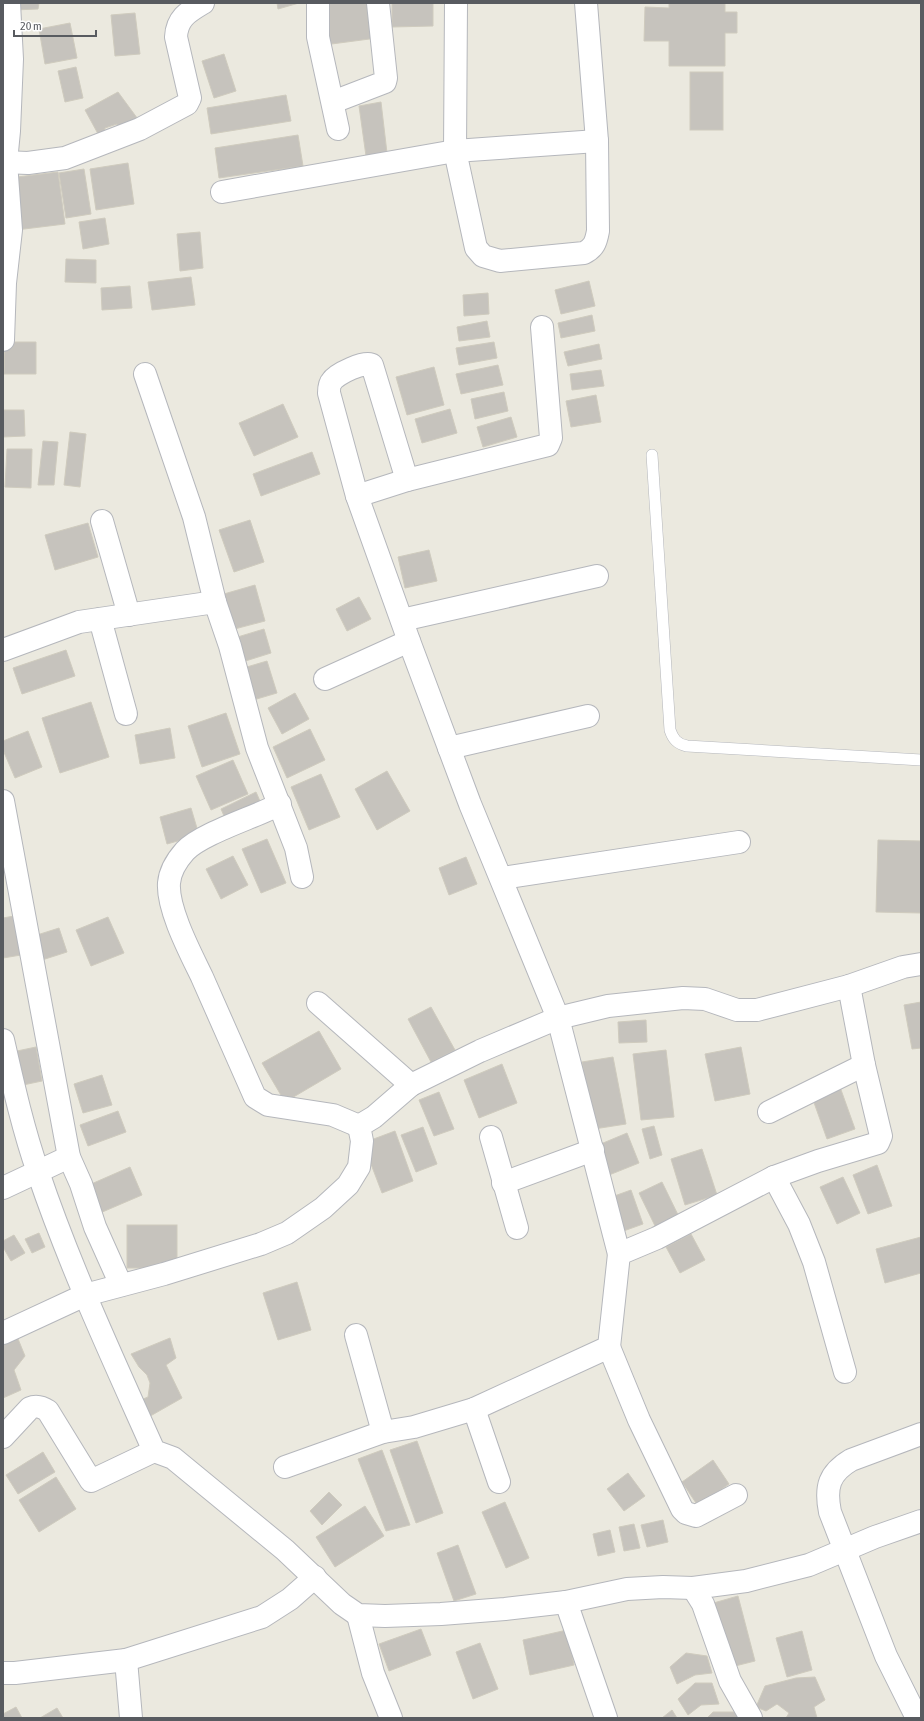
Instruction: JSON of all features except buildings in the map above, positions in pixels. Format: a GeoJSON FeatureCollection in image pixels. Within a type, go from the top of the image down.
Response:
{"type":"FeatureCollection","features":[{"type":"Feature","properties":{"kind":"street"},"geometry":{"type":"LineString","coordinates":[[3,340],[5,283],[11,230],[4,162],[10,131],[12,59],[9,3]]}},
{"type":"Feature","properties":{"kind":"street"},"geometry":{"type":"LineString","coordinates":[[4,162],[28,163],[65,158],[140,129],[187,104],[190,98],[176,37],[177,27],[182,18],[203,3]]}},
{"type":"Feature","properties":{"kind":"street"},"geometry":{"type":"LineString","coordinates":[[318,3],[318,37],[338,130]]}},
{"type":"Feature","properties":{"kind":"street"},"geometry":{"type":"LineString","coordinates":[[333,102],[385,82],[386,78],[378,3]]}},
{"type":"Feature","properties":{"kind":"street"},"geometry":{"type":"LineString","coordinates":[[456,3],[455,151],[476,248],[484,256],[500,261],[584,253],[596,244],[598,232],[597,141],[586,3]]}},
{"type":"Feature","properties":{"kind":"street"},"geometry":{"type":"LineString","coordinates":[[222,192],[455,151],[597,141]]}},
{"type":"Feature","properties":{"kind":"street"},"geometry":{"type":"LineString","coordinates":[[357,496],[407,480],[548,445],[551,438],[542,327]]}},
{"type":"Feature","properties":{"kind":"street"},"geometry":{"type":"LineString","coordinates":[[407,480],[374,368],[369,363],[366,363],[334,379],[329,389],[335,420],[357,496],[485,843],[502,878],[558,1018],[594,1150],[619,1254],[609,1347],[639,1420],[682,1509],[686,1513],[696,1516],[736,1495]]}},
{"type":"Feature","properties":{"kind":"street"},"geometry":{"type":"LineString","coordinates":[[145,374],[194,517],[215,602],[230,646],[257,748],[296,848],[302,877]]}},
{"type":"Feature","properties":{"kind":"street"},"geometry":{"type":"LineString","coordinates":[[102,521],[129,615]]}},
{"type":"Feature","properties":{"kind":"street"},"geometry":{"type":"LineString","coordinates":[[402,620],[597,576]]}},
{"type":"Feature","properties":{"kind":"street"},"geometry":{"type":"LineString","coordinates":[[3,650],[80,622],[215,602]]}},
{"type":"Feature","properties":{"kind":"street"},"geometry":{"type":"LineString","coordinates":[[100,619],[126,714]]}},
{"type":"Feature","properties":{"kind":"street"},"geometry":{"type":"LineString","coordinates":[[325,679],[409,640]]}},
{"type":"Feature","properties":{"kind":"street"},"geometry":{"type":"LineString","coordinates":[[449,748],[588,716]]}},
{"type":"Feature","properties":{"kind":"street"},"geometry":{"type":"LineString","coordinates":[[3,801],[69,1157],[81,1184],[95,1227],[121,1285]]}},
{"type":"Feature","properties":{"kind":"street"},"geometry":{"type":"LineString","coordinates":[[280,804],[209,836],[187,850],[178,860],[172,872],[169,884],[170,897],[180,930],[255,1096],[268,1105],[295,1111],[333,1115],[359,1126]]}},
{"type":"Feature","properties":{"kind":"street"},"geometry":{"type":"LineString","coordinates":[[502,878],[740,842]]}},
{"type":"Feature","properties":{"kind":"street"},"geometry":{"type":"LineString","coordinates":[[359,1126],[374,1117],[411,1085],[480,1051],[558,1018],[608,1006],[683,998],[706,999],[737,1010],[757,1010],[849,986],[903,967],[921,964]]}},
{"type":"Feature","properties":{"kind":"street"},"geometry":{"type":"LineString","coordinates":[[619,1254],[657,1238],[774,1177],[818,1161],[878,1143],[881,1136],[864,1065],[849,986]]}},
{"type":"Feature","properties":{"kind":"street"},"geometry":{"type":"LineString","coordinates":[[318,1003],[411,1085]]}},
{"type":"Feature","properties":{"kind":"street"},"geometry":{"type":"LineString","coordinates":[[3,1040],[17,1100],[38,1171],[85,1295],[154,1451]]}},
{"type":"Feature","properties":{"kind":"street"},"geometry":{"type":"LineString","coordinates":[[769,1112],[864,1065]]}},
{"type":"Feature","properties":{"kind":"street"},"geometry":{"type":"LineString","coordinates":[[3,1333],[85,1295],[164,1274],[261,1244],[287,1233],[310,1218],[348,1185],[359,1167],[362,1142],[359,1126]]}},
{"type":"Feature","properties":{"kind":"street"},"geometry":{"type":"LineString","coordinates":[[491,1137],[517,1228]]}},
{"type":"Feature","properties":{"kind":"street"},"geometry":{"type":"LineString","coordinates":[[503,1183],[594,1150]]}},
{"type":"Feature","properties":{"kind":"street"},"geometry":{"type":"LineString","coordinates":[[3,1188],[69,1157]]}},
{"type":"Feature","properties":{"kind":"street"},"geometry":{"type":"LineString","coordinates":[[774,1177],[799,1224],[814,1262],[845,1372]]}},
{"type":"Feature","properties":{"kind":"street"},"geometry":{"type":"LineString","coordinates":[[356,1335],[383,1432]]}},
{"type":"Feature","properties":{"kind":"street"},"geometry":{"type":"LineString","coordinates":[[285,1467],[383,1432],[414,1427],[474,1409],[609,1347]]}},
{"type":"Feature","properties":{"kind":"street"},"geometry":{"type":"LineString","coordinates":[[3,1437],[30,1408],[36,1406],[42,1407],[48,1412],[91,1481],[154,1451],[173,1458],[315,1577],[342,1604],[358,1615],[385,1616],[441,1614],[566,1602],[627,1589],[663,1587],[693,1588],[746,1581],[780,1574],[809,1565],[921,1521]]}},
{"type":"Feature","properties":{"kind":"street"},"geometry":{"type":"LineString","coordinates":[[474,1409],[499,1482]]}},
{"type":"Feature","properties":{"kind":"street"},"geometry":{"type":"LineString","coordinates":[[917,1718],[886,1656],[828,1503],[830,1482],[834,1472],[851,1460],[921,1434]]}},
{"type":"Feature","properties":{"kind":"street"},"geometry":{"type":"LineString","coordinates":[[3,1673],[15,1673],[126,1660],[262,1617],[290,1599],[315,1577]]}},
{"type":"Feature","properties":{"kind":"street"},"geometry":{"type":"LineString","coordinates":[[693,1588],[703,1604],[730,1681],[750,1718]]}},
{"type":"Feature","properties":{"kind":"street"},"geometry":{"type":"LineString","coordinates":[[566,1602],[606,1718]]}},
{"type":"Feature","properties":{"kind":"street"},"geometry":{"type":"LineString","coordinates":[[358,1615],[373,1673],[391,1718]]}},
{"type":"Feature","properties":{"kind":"street"},"geometry":{"type":"LineString","coordinates":[[126,1660],[131,1718]]}},
{"type":"Feature","properties":{"kind":"lane"},"geometry":{"type":"LineString","coordinates":[[652,455],[670,730],[675,740],[681,745],[687,746],[921,760]]}}]}
